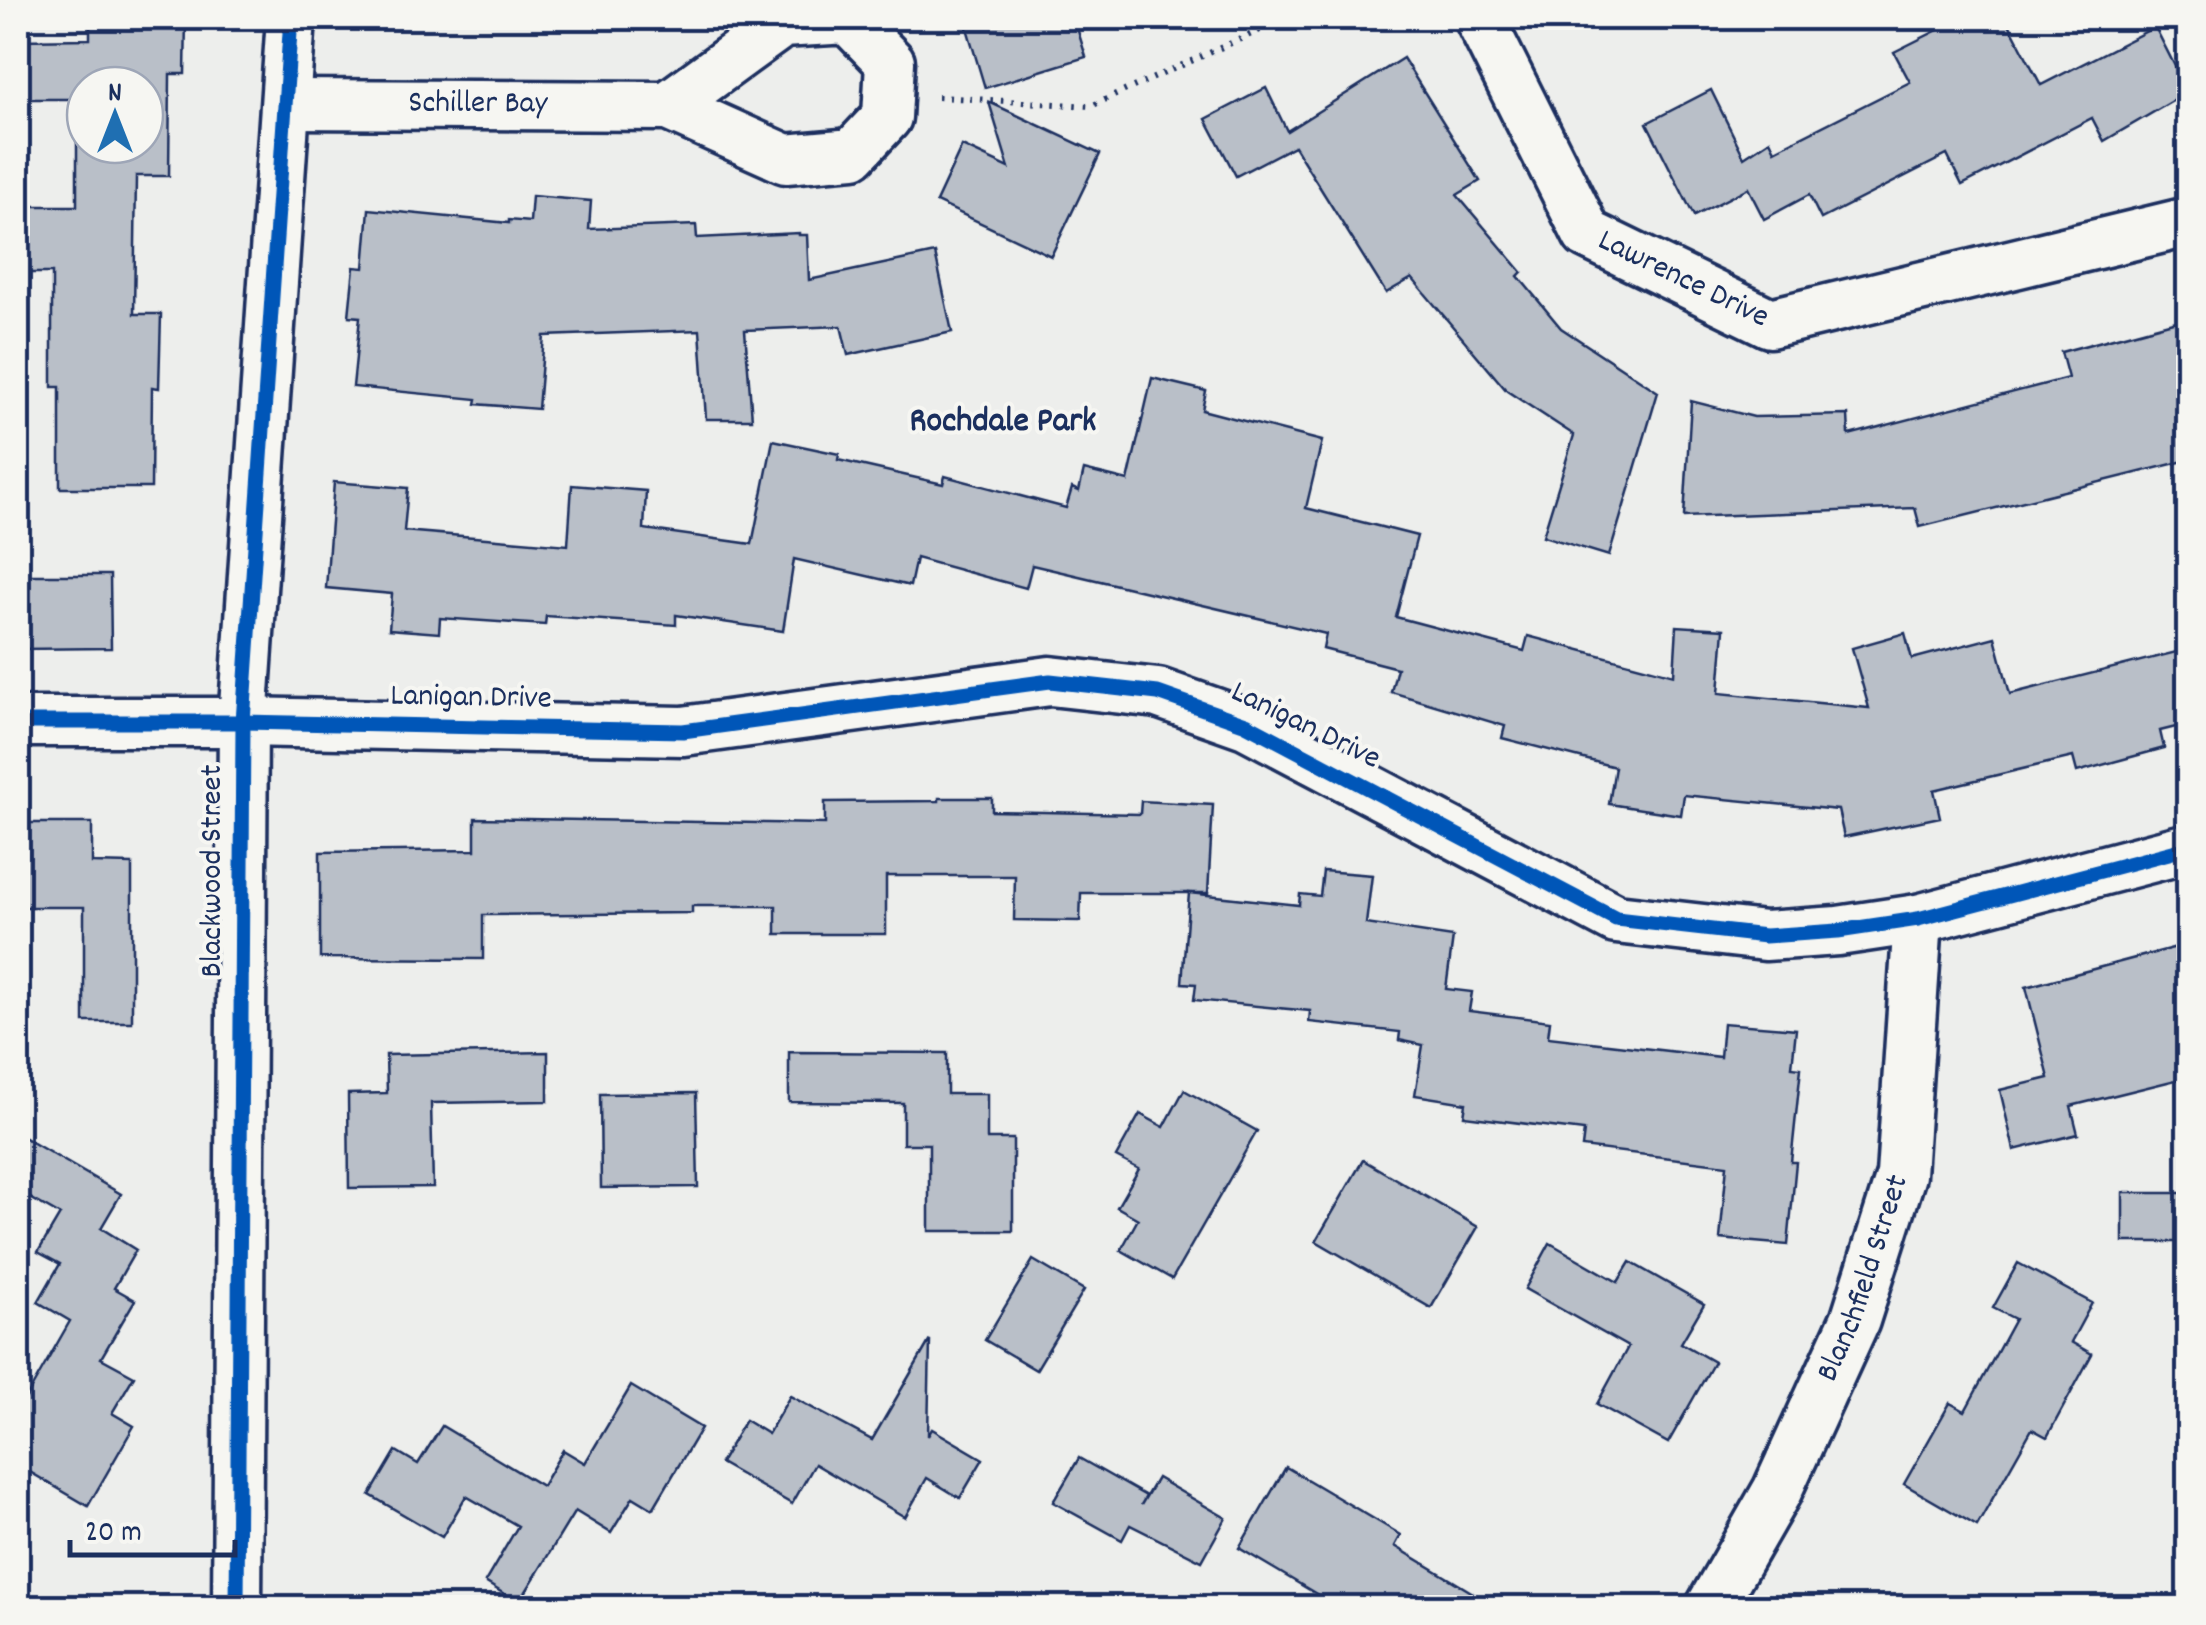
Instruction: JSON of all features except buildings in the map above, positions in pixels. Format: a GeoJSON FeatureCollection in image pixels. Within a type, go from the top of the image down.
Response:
{"type":"FeatureCollection","features":[{"type":"Feature","properties":{"kind":"street","name":"Blackwood Street"},"geometry":{"type":"LineString","coordinates":[[237,1608],[243,722],[291,18]]}},
{"type":"Feature","properties":{"kind":"street","name":"Lawrence Drive"},"geometry":{"type":"LineString","coordinates":[[1478,18],[1587,234],[1770,323],[2188,222]]}},
{"type":"Feature","properties":{"kind":"street"},"geometry":{"type":"LineString","coordinates":[[668,106],[782,23],[848,19],[890,62],[890,94]]}},
{"type":"Feature","properties":{"kind":"street","name":"Schiller Bay"},"geometry":{"type":"LineString","coordinates":[[288,104],[668,106],[786,159],[854,153],[887,118],[890,94]]}},
{"type":"Feature","properties":{"kind":"street","name":"Lanigan Drive"},"geometry":{"type":"LineString","coordinates":[[18,722],[243,722],[684,732],[1050,681],[1158,693],[1246,724],[1616,920],[1765,936],[1838,932],[1918,920],[2188,848]]}},
{"type":"Feature","properties":{"kind":"street","name":"Blanchfield Street"},"geometry":{"type":"LineString","coordinates":[[1710,1608],[1777,1491],[1856,1320],[1901,1175],[1918,920]]}},
{"type":"Feature","properties":{"kind":"path"},"geometry":{"type":"LineString","coordinates":[[890,94],[1091,106],[1287,18]]}},
{"type":"Feature","properties":{"kind":"cycle path"},"geometry":{"type":"LineString","coordinates":[[237,1608],[243,722],[291,18]]}},
{"type":"Feature","properties":{"kind":"cycle path"},"geometry":{"type":"LineString","coordinates":[[18,722],[243,722],[683,731],[1050,681],[1158,693],[1246,724],[1616,919],[1765,936],[1838,931],[1918,919],[2188,848]]}},
{"type":"Feature","properties":{"kind":"district","name":"Rochdale Park"},"geometry":{"type":"Point","coordinates":[1003,423]}}]}
